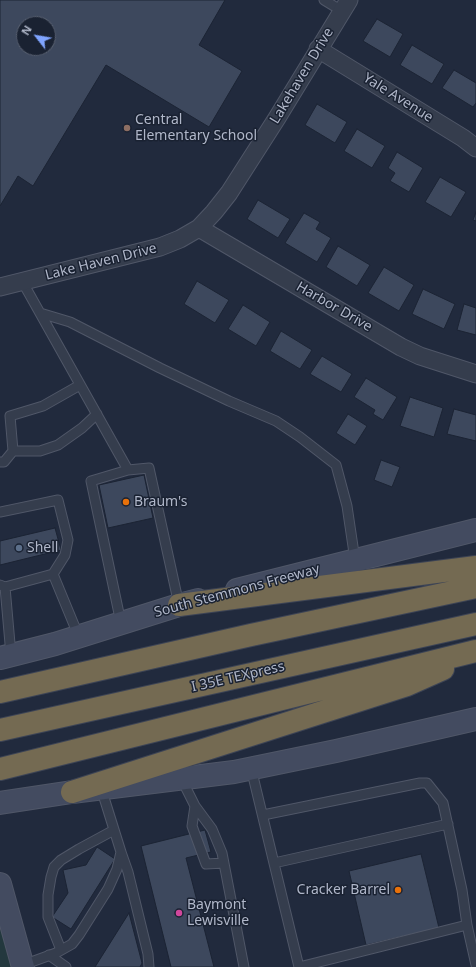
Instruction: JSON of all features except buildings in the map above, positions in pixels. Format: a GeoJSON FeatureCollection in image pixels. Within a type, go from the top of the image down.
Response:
{"type":"FeatureCollection","features":[{"type":"Feature","properties":{"kind":"highway"},"geometry":{"type":"LineString","coordinates":[[179,605],[476,567]]}},
{"type":"Feature","properties":{"kind":"highway"},"geometry":{"type":"LineString","coordinates":[[0,692],[251,635],[476,587]]}},
{"type":"Feature","properties":{"kind":"highway","name":"I 35E TEXpress"},"geometry":{"type":"LineString","coordinates":[[0,730],[476,624]]}},
{"type":"Feature","properties":{"kind":"highway"},"geometry":{"type":"LineString","coordinates":[[0,769],[476,652]]}},
{"type":"Feature","properties":{"kind":"highway"},"geometry":{"type":"LineString","coordinates":[[72,792],[407,685],[476,652]]}},
{"type":"Feature","properties":{"kind":"main road","name":"South Stemmons Freeway"},"geometry":{"type":"LineString","coordinates":[[6,657],[79,637],[179,605],[476,530]]}},
{"type":"Feature","properties":{"kind":"main road"},"geometry":{"type":"LineString","coordinates":[[0,803],[101,788],[234,772],[336,751],[476,719]]}},
{"type":"Feature","properties":{"kind":"main road"},"geometry":{"type":"LineString","coordinates":[[0,884],[23,966]]}},
{"type":"Feature","properties":{"kind":"street","name":"Lakehaven Drive"},"geometry":{"type":"LineString","coordinates":[[199,228],[229,193],[277,118],[345,5]]}},
{"type":"Feature","properties":{"kind":"street","name":"Yale Avenue"},"geometry":{"type":"LineString","coordinates":[[318,49],[463,138],[476,148]]}},
{"type":"Feature","properties":{"kind":"street","name":"Lake Haven Drive"},"geometry":{"type":"LineString","coordinates":[[0,287],[160,247],[180,239],[199,228]]}},
{"type":"Feature","properties":{"kind":"street","name":"Harbor Drive"},"geometry":{"type":"LineString","coordinates":[[199,228],[401,347],[420,356],[476,374]]}},
{"type":"Feature","properties":{"kind":"lane"},"geometry":{"type":"LineString","coordinates":[[324,0],[345,5]]}},
{"type":"Feature","properties":{"kind":"lane"},"geometry":{"type":"LineString","coordinates":[[22,282],[128,470]]}},
{"type":"Feature","properties":{"kind":"lane"},"geometry":{"type":"LineString","coordinates":[[40,313],[70,322],[229,401],[276,421],[300,437],[336,465],[347,506],[355,560]]}},
{"type":"Feature","properties":{"kind":"lane"},"geometry":{"type":"LineString","coordinates":[[0,462],[4,462],[13,451],[10,416],[43,406],[80,385]]}},
{"type":"Feature","properties":{"kind":"lane"},"geometry":{"type":"LineString","coordinates":[[13,451],[40,451],[58,445],[82,428],[97,414]]}},
{"type":"Feature","properties":{"kind":"lane"},"geometry":{"type":"LineString","coordinates":[[121,623],[110,578],[91,481],[128,470],[148,468],[179,605]]}},
{"type":"Feature","properties":{"kind":"lane"},"geometry":{"type":"LineString","coordinates":[[0,512],[58,500],[68,540],[65,555],[53,574],[2,586],[6,657]]}},
{"type":"Feature","properties":{"kind":"lane"},"geometry":{"type":"LineString","coordinates":[[53,574],[79,637]]}},
{"type":"Feature","properties":{"kind":"lane"},"geometry":{"type":"LineString","coordinates":[[251,768],[299,967],[467,925]]}},
{"type":"Feature","properties":{"kind":"lane"},"geometry":{"type":"LineString","coordinates":[[181,778],[195,806],[212,829],[222,852],[244,967]]}},
{"type":"Feature","properties":{"kind":"lane"},"geometry":{"type":"LineString","coordinates":[[263,816],[420,782],[427,783],[444,803],[476,965]]}},
{"type":"Feature","properties":{"kind":"lane"},"geometry":{"type":"LineString","coordinates":[[101,788],[128,872],[148,954],[149,967]]}},
{"type":"Feature","properties":{"kind":"lane"},"geometry":{"type":"LineString","coordinates":[[195,806],[192,826],[206,864],[224,863]]}},
{"type":"Feature","properties":{"kind":"lane"},"geometry":{"type":"LineString","coordinates":[[274,863],[448,824]]}},
{"type":"Feature","properties":{"kind":"lane"},"geometry":{"type":"LineString","coordinates":[[61,950],[48,917],[48,895],[54,867],[61,860],[114,830]]}},
{"type":"Feature","properties":{"kind":"lane"},"geometry":{"type":"LineString","coordinates":[[23,966],[72,944],[108,890],[121,852]]}},
{"type":"Feature","properties":{"kind":"lane"},"geometry":{"type":"LineString","coordinates":[[49,955],[66,967]]}},
{"type":"Feature","properties":{"kind":"green space"},"geometry":{"type":"Polygon","coordinates":[[[0,907],[13,967],[0,967],[0,907]]]}},
{"type":"Feature","properties":{"kind":"place","name":"Central Elementary School"},"geometry":{"type":"Point","coordinates":[127,128]}},
{"type":"Feature","properties":{"kind":"place","name":"Braum's"},"geometry":{"type":"Point","coordinates":[126,502]}},
{"type":"Feature","properties":{"kind":"place","name":"Shell"},"geometry":{"type":"Point","coordinates":[19,548]}},
{"type":"Feature","properties":{"kind":"place","name":"Cracker Barrel"},"geometry":{"type":"Point","coordinates":[398,890]}},
{"type":"Feature","properties":{"kind":"place","name":"Baymont Lewisville"},"geometry":{"type":"Point","coordinates":[179,913]}}]}
